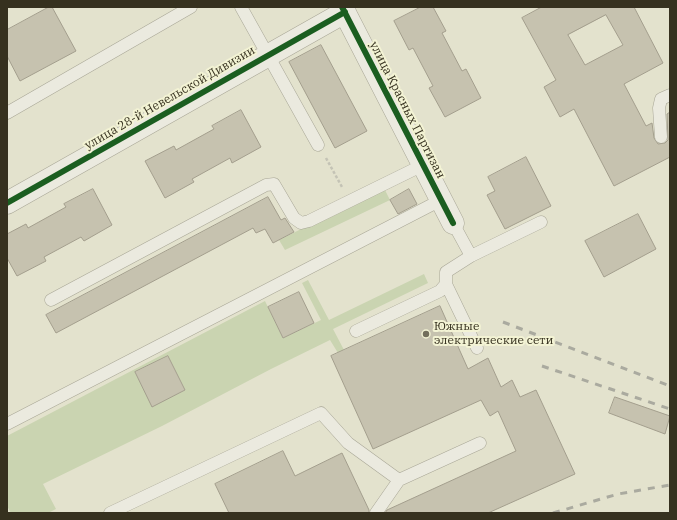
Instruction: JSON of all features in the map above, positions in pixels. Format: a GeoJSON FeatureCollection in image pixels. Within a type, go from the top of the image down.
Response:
{"type":"FeatureCollection","features":[{"type":"Feature","properties":{"kind":"street","name":"улица 28-й Невельской Дивизии"},"geometry":{"type":"LineString","coordinates":[[7,203],[347,9]]}},
{"type":"Feature","properties":{"kind":"street","name":"улица Красных Партизан"},"geometry":{"type":"LineString","coordinates":[[347,9],[453,223]]}},
{"type":"Feature","properties":{"kind":"lane"},"geometry":{"type":"LineString","coordinates":[[7,112],[191,7]]}},
{"type":"Feature","properties":{"kind":"lane"},"geometry":{"type":"LineString","coordinates":[[241,7],[318,146]]}},
{"type":"Feature","properties":{"kind":"lane"},"geometry":{"type":"LineString","coordinates":[[661,137],[659,108],[661,99],[670,94]]}},
{"type":"Feature","properties":{"kind":"lane"},"geometry":{"type":"LineString","coordinates":[[51,300],[266,185],[274,184],[294,218],[301,223],[309,221],[423,165]]}},
{"type":"Feature","properties":{"kind":"lane"},"geometry":{"type":"LineString","coordinates":[[7,424],[441,200]]}},
{"type":"Feature","properties":{"kind":"lane"},"geometry":{"type":"LineString","coordinates":[[477,348],[446,284],[446,272],[471,256],[541,222]]}},
{"type":"Feature","properties":{"kind":"lane"},"geometry":{"type":"LineString","coordinates":[[453,223],[471,256]]}},
{"type":"Feature","properties":{"kind":"lane"},"geometry":{"type":"LineString","coordinates":[[356,331],[440,291],[446,284]]}},
{"type":"Feature","properties":{"kind":"lane"},"geometry":{"type":"LineString","coordinates":[[110,513],[321,413],[348,443],[399,480]]}},
{"type":"Feature","properties":{"kind":"lane"},"geometry":{"type":"LineString","coordinates":[[376,513],[399,480],[480,443]]}},
{"type":"Feature","properties":{"kind":"path"},"geometry":{"type":"LineString","coordinates":[[318,146],[350,201]]}},
{"type":"Feature","properties":{"kind":"green space"},"geometry":{"type":"Polygon","coordinates":[[[384,188],[390,200],[285,250],[279,240],[384,188]]]}},
{"type":"Feature","properties":{"kind":"green space"},"geometry":{"type":"Polygon","coordinates":[[[424,274],[428,283],[333,329],[344,350],[338,353],[330,340],[162,426],[43,484],[56,509],[48,513],[11,513],[7,506],[7,436],[265,301],[283,338],[321,320],[302,283],[308,280],[329,320],[424,274]],[[168,356],[135,372],[152,406],[185,390],[168,356]]]}},
{"type":"Feature","properties":{"kind":"building"},"geometry":{"type":"Polygon","coordinates":[[[49,7],[52,7],[76,51],[20,81],[7,56],[7,30],[49,7]]]}},
{"type":"Feature","properties":{"kind":"building"},"geometry":{"type":"Polygon","coordinates":[[[421,7],[433,7],[446,31],[442,33],[462,71],[466,69],[481,98],[445,117],[429,88],[433,86],[413,48],[409,50],[394,21],[421,7]]]}},
{"type":"Feature","properties":{"kind":"building"},"geometry":{"type":"Polygon","coordinates":[[[542,7],[634,7],[663,63],[624,84],[646,126],[652,123],[654,138],[658,144],[665,143],[668,140],[667,114],[670,112],[670,157],[614,186],[574,109],[560,117],[544,87],[556,80],[522,18],[542,7]],[[606,15],[568,35],[585,65],[623,45],[606,15]]]}},
{"type":"Feature","properties":{"kind":"building"},"geometry":{"type":"Polygon","coordinates":[[[321,45],[367,131],[335,148],[289,62],[321,45]]]}},
{"type":"Feature","properties":{"kind":"building"},"geometry":{"type":"Polygon","coordinates":[[[241,110],[261,147],[232,163],[230,158],[192,179],[194,182],[165,198],[145,161],[174,146],[176,150],[214,129],[212,126],[241,110]]]}},
{"type":"Feature","properties":{"kind":"building"},"geometry":{"type":"Polygon","coordinates":[[[526,157],[551,206],[505,229],[487,195],[495,191],[488,177],[526,157]]]}},
{"type":"Feature","properties":{"kind":"building"},"geometry":{"type":"Polygon","coordinates":[[[93,189],[112,225],[84,241],[81,237],[44,257],[46,261],[17,276],[7,258],[7,234],[26,224],[28,228],[66,207],[64,204],[93,189]]]}},
{"type":"Feature","properties":{"kind":"building"},"geometry":{"type":"Polygon","coordinates":[[[409,189],[417,204],[398,214],[390,200],[409,189]]]}},
{"type":"Feature","properties":{"kind":"building"},"geometry":{"type":"Polygon","coordinates":[[[268,197],[281,220],[285,218],[294,232],[273,243],[265,229],[256,233],[253,228],[56,333],[46,315],[268,197]]]}},
{"type":"Feature","properties":{"kind":"building"},"geometry":{"type":"Polygon","coordinates":[[[638,214],[656,249],[604,277],[585,241],[638,214]]]}},
{"type":"Feature","properties":{"kind":"building"},"geometry":{"type":"Polygon","coordinates":[[[299,292],[314,323],[283,338],[268,307],[299,292]]]}},
{"type":"Feature","properties":{"kind":"building"},"geometry":{"type":"Polygon","coordinates":[[[440,306],[468,369],[488,358],[501,387],[512,380],[520,397],[536,390],[575,474],[488,513],[385,513],[387,510],[516,451],[498,411],[490,416],[481,400],[373,449],[331,356],[440,306]]]}},
{"type":"Feature","properties":{"kind":"building"},"geometry":{"type":"Polygon","coordinates":[[[168,356],[185,390],[152,407],[135,372],[168,356]]]}},
{"type":"Feature","properties":{"kind":"building"},"geometry":{"type":"Polygon","coordinates":[[[615,397],[670,416],[665,434],[609,413],[615,397]]]}},
{"type":"Feature","properties":{"kind":"building"},"geometry":{"type":"Polygon","coordinates":[[[283,451],[295,476],[342,453],[369,510],[369,513],[229,513],[215,484],[283,451]]]}},
{"type":"Feature","properties":{"kind":"railway"},"geometry":{"type":"LineString","coordinates":[[503,322],[670,386]]}},
{"type":"Feature","properties":{"kind":"railway"},"geometry":{"type":"LineString","coordinates":[[542,366],[670,409]]}},
{"type":"Feature","properties":{"kind":"railway"},"geometry":{"type":"LineString","coordinates":[[553,513],[618,494],[670,485]]}},
{"type":"Feature","properties":{"kind":"cycle path"},"geometry":{"type":"LineString","coordinates":[[342,7],[453,223]]}},
{"type":"Feature","properties":{"kind":"cycle path"},"geometry":{"type":"LineString","coordinates":[[7,203],[345,12]]}},
{"type":"Feature","properties":{"kind":"place","name":"Южные электрические сети"},"geometry":{"type":"Point","coordinates":[426,334]}}]}
